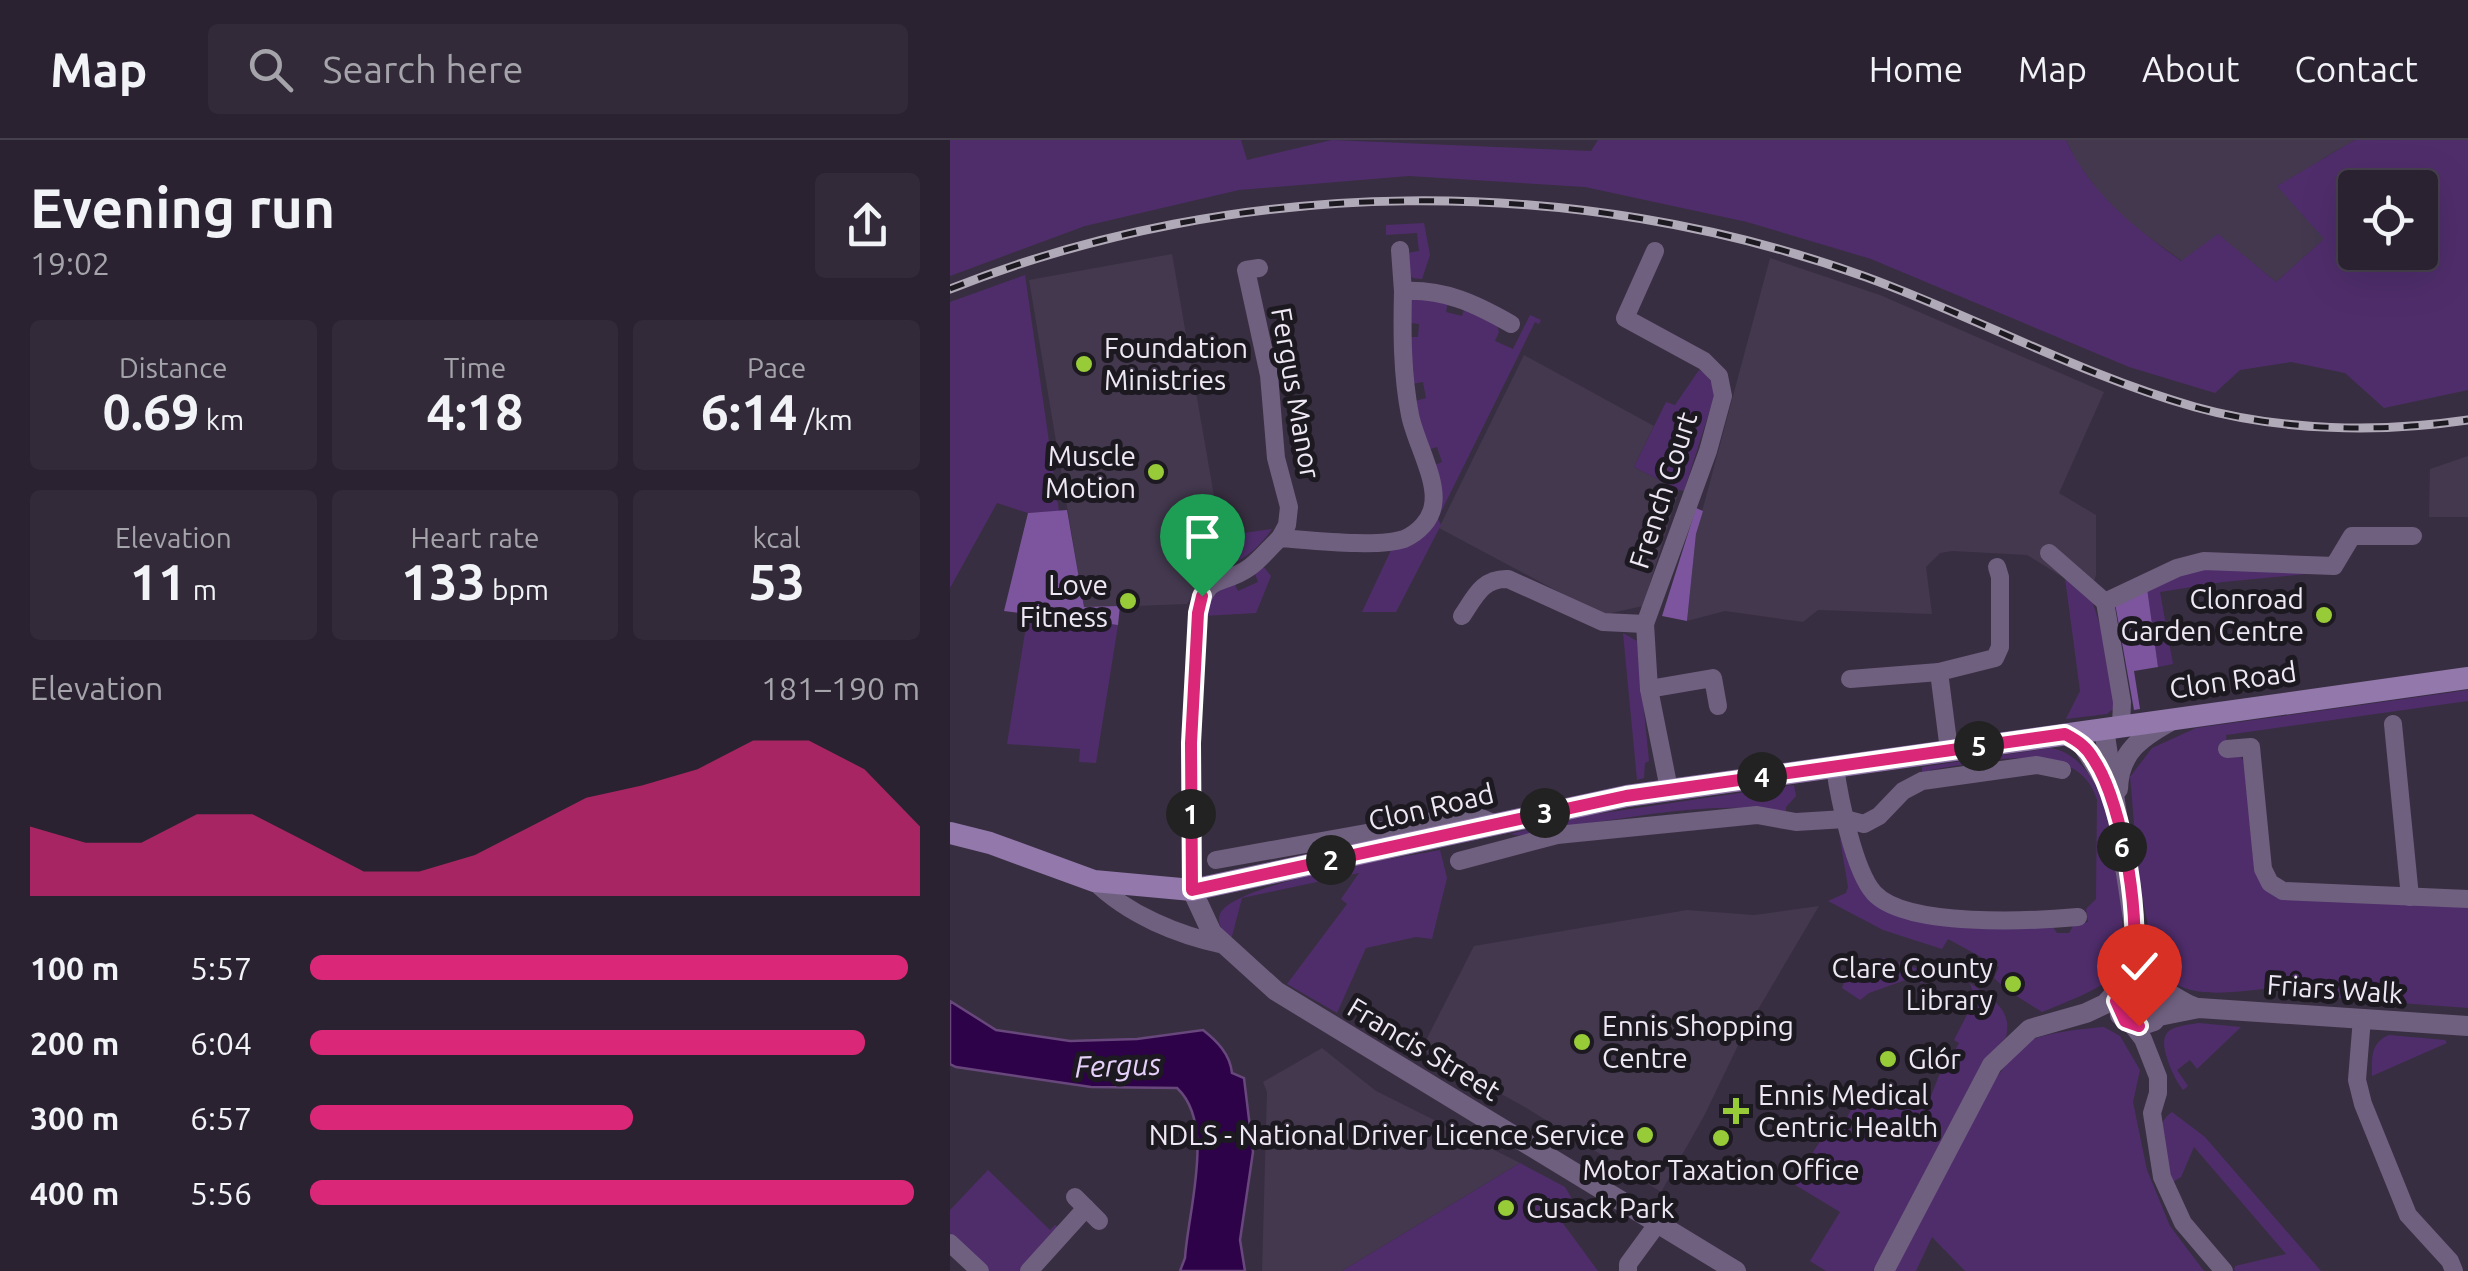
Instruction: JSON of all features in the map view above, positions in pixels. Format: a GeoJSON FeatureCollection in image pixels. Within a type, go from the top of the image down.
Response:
{"type":"FeatureCollection","features":[{"type":"Feature","properties":{"kind":"main road","name":"Clon Road"},"geometry":{"type":"LineString","coordinates":[[950,832],[1094,882],[1192,890],[1277,861],[1669,790],[2468,678]]}},
{"type":"Feature","properties":{"kind":"street"},"geometry":{"type":"LineString","coordinates":[[1192,890],[1191,743],[1202,596],[1212,583],[1249,568],[1280,538],[1388,542],[1416,533],[1428,520],[1434,504],[1408,401],[1400,250]]}},
{"type":"Feature","properties":{"kind":"street","name":"French Court"},"geometry":{"type":"LineString","coordinates":[[1655,251],[1625,318],[1704,361],[1719,376],[1723,396],[1708,451],[1645,624],[1649,689],[1669,790]]}},
{"type":"Feature","properties":{"kind":"street","name":"Fergus Manor"},"geometry":{"type":"LineString","coordinates":[[1259,268],[1246,270],[1269,375],[1276,458],[1288,508],[1280,538]]}},
{"type":"Feature","properties":{"kind":"street"},"geometry":{"type":"LineString","coordinates":[[1403,291],[1434,292],[1470,301],[1512,324]]}},
{"type":"Feature","properties":{"kind":"street"},"geometry":{"type":"LineString","coordinates":[[2105,602],[2176,568],[2204,561],[2334,566],[2352,536],[2413,536]]}},
{"type":"Feature","properties":{"kind":"street"},"geometry":{"type":"LineString","coordinates":[[2049,553],[2105,602],[2122,702],[2112,727],[2117,810],[2141,985],[2163,1002],[2150,1056]]}},
{"type":"Feature","properties":{"kind":"street"},"geometry":{"type":"LineString","coordinates":[[1850,679],[1939,672],[1994,658],[2000,646],[1997,567]]}},
{"type":"Feature","properties":{"kind":"street"},"geometry":{"type":"LineString","coordinates":[[1462,616],[1483,584],[1496,578],[1508,579],[1603,622],[1645,624]]}},
{"type":"Feature","properties":{"kind":"street"},"geometry":{"type":"LineString","coordinates":[[1649,689],[1711,669],[1718,706]]}},
{"type":"Feature","properties":{"kind":"street"},"geometry":{"type":"LineString","coordinates":[[1939,672],[1948,750]]}},
{"type":"Feature","properties":{"kind":"street"},"geometry":{"type":"LineString","coordinates":[[2117,810],[2118,774],[2126,752],[2150,732],[2176,718]]}},
{"type":"Feature","properties":{"kind":"street"},"geometry":{"type":"LineString","coordinates":[[2394,724],[2410,897]]}},
{"type":"Feature","properties":{"kind":"street"},"geometry":{"type":"LineString","coordinates":[[2065,734],[2082,744],[2094,759],[2117,810]]}},
{"type":"Feature","properties":{"kind":"street"},"geometry":{"type":"LineString","coordinates":[[2227,749],[2251,747],[2262,869],[2270,884],[2283,891],[2468,899]]}},
{"type":"Feature","properties":{"kind":"street"},"geometry":{"type":"LineString","coordinates":[[1459,861],[1557,835],[1757,815],[1796,822],[1845,819],[1864,824],[1922,781],[2037,765],[2062,770]]}},
{"type":"Feature","properties":{"kind":"street"},"geometry":{"type":"LineString","coordinates":[[1835,767],[1845,819],[1868,884],[1889,904],[1986,922],[2078,917]]}},
{"type":"Feature","properties":{"kind":"street"},"geometry":{"type":"LineString","coordinates":[[1216,860],[1277,861]]}},
{"type":"Feature","properties":{"kind":"street"},"geometry":{"type":"LineString","coordinates":[[1094,882],[1112,899],[1188,937],[1224,945]]}},
{"type":"Feature","properties":{"kind":"street","name":"Francis Street"},"geometry":{"type":"LineString","coordinates":[[1192,890],[1207,924],[1224,945],[1276,991],[1736,1271]]}},
{"type":"Feature","properties":{"kind":"street"},"geometry":{"type":"LineString","coordinates":[[1884,1271],[1992,1065],[2030,1028],[2086,1012],[2141,985]]}},
{"type":"Feature","properties":{"kind":"street"},"geometry":{"type":"LineString","coordinates":[[2141,985],[2116,1001],[2128,1023],[2143,1038],[2158,1077],[2152,1113],[2162,1177],[2183,1223],[2224,1271]]}},
{"type":"Feature","properties":{"kind":"street","name":"Friars Walk"},"geometry":{"type":"LineString","coordinates":[[2141,985],[2198,1008],[2468,1026]]}},
{"type":"Feature","properties":{"kind":"street","name":"Friars Walk"},"geometry":{"type":"LineString","coordinates":[[2156,1019],[2198,1008]]}},
{"type":"Feature","properties":{"kind":"street"},"geometry":{"type":"LineString","coordinates":[[2086,1012],[2146,1025],[2156,1019]]}},
{"type":"Feature","properties":{"kind":"street"},"geometry":{"type":"LineString","coordinates":[[2362,1018],[2359,1093],[2408,1216],[2450,1261],[2454,1271]]}},
{"type":"Feature","properties":{"kind":"street"},"geometry":{"type":"LineString","coordinates":[[1029,1271],[1086,1209]]}},
{"type":"Feature","properties":{"kind":"street"},"geometry":{"type":"LineString","coordinates":[[1628,1271],[1628,1264],[1658,1223]]}},
{"type":"Feature","properties":{"kind":"street"},"geometry":{"type":"LineString","coordinates":[[950,1243],[968,1267]]}},
{"type":"Feature","properties":{"kind":"shaded area"},"geometry":{"type":"Polygon","coordinates":[[[950,140],[1241,140],[1247,160],[1332,140],[1591,151],[1598,140],[2066,140],[2101,193],[2181,261],[2218,234],[2276,282],[2324,239],[2277,186],[2355,140],[2468,140],[2468,390],[2384,408],[2345,373],[2291,362],[2240,370],[2215,393],[2129,367],[1871,259],[1747,222],[1585,187],[1409,176],[1239,190],[1085,226],[950,276],[950,140]]]}},
{"type":"Feature","properties":{"kind":"shaded area"},"geometry":{"type":"Polygon","coordinates":[[[2066,140],[2355,140],[2278,186],[2325,239],[2276,282],[2218,235],[2182,261],[2133,226],[2101,195],[2066,140]]]}},
{"type":"Feature","properties":{"kind":"shaded area"},"geometry":{"type":"Polygon","coordinates":[[[1424,223],[1430,255],[1422,279],[1413,278],[1408,273],[1407,253],[1419,251],[1417,233],[1386,235],[1386,225],[1424,223]]]}},
{"type":"Feature","properties":{"kind":"shaded area"},"geometry":{"type":"Polygon","coordinates":[[[1172,254],[1222,542],[1187,604],[1084,608],[1029,280],[1172,254]]]}},
{"type":"Feature","properties":{"kind":"shaded area"},"geometry":{"type":"Polygon","coordinates":[[[1770,258],[1880,295],[2104,392],[2059,493],[2096,515],[2096,575],[2090,594],[2027,555],[1952,551],[1940,553],[1926,567],[1932,614],[1818,610],[1803,622],[1725,611],[1687,621],[1696,534],[1770,258]]]}},
{"type":"Feature","properties":{"kind":"shaded area"},"geometry":{"type":"Polygon","coordinates":[[[1025,275],[1059,511],[1028,513],[997,503],[950,588],[950,302],[1025,275]]]}},
{"type":"Feature","properties":{"kind":"shaded area"},"geometry":{"type":"Polygon","coordinates":[[[1410,302],[1448,302],[1446,312],[1462,316],[1465,306],[1496,321],[1499,332],[1495,341],[1513,349],[1530,315],[1541,320],[1539,324],[1535,322],[1439,516],[1439,489],[1432,466],[1442,462],[1437,447],[1427,450],[1415,401],[1426,398],[1423,382],[1412,384],[1409,337],[1418,337],[1419,324],[1410,323],[1410,302]]]}},
{"type":"Feature","properties":{"kind":"shaded area"},"geometry":{"type":"Polygon","coordinates":[[[1524,355],[1654,426],[1634,467],[1679,490],[1643,606],[1602,615],[1439,528],[1524,355]]]}},
{"type":"Feature","properties":{"kind":"shaded area"},"geometry":{"type":"Polygon","coordinates":[[[1699,370],[1711,381],[1714,397],[1684,491],[1634,467],[1666,402],[1675,405],[1699,370]]]}},
{"type":"Feature","properties":{"kind":"shaded area"},"geometry":{"type":"Polygon","coordinates":[[[2468,456],[2468,517],[2429,517],[2430,469],[2468,456]]]}},
{"type":"Feature","properties":{"kind":"shaded area"},"geometry":{"type":"Polygon","coordinates":[[[1696,508],[1703,511],[1696,534],[1687,621],[1662,616],[1696,508]]]}},
{"type":"Feature","properties":{"kind":"shaded area"},"geometry":{"type":"Polygon","coordinates":[[[1067,510],[1084,607],[1120,606],[1118,625],[1004,611],[1028,513],[1067,510]]]}},
{"type":"Feature","properties":{"kind":"shaded area"},"geometry":{"type":"Polygon","coordinates":[[[1437,517],[1441,525],[1396,612],[1362,612],[1392,548],[1437,517]]]}},
{"type":"Feature","properties":{"kind":"shaded area"},"geometry":{"type":"Polygon","coordinates":[[[1272,529],[1255,549],[1236,562],[1220,569],[1208,562],[1222,542],[1221,536],[1272,529]]]}},
{"type":"Feature","properties":{"kind":"shaded area"},"geometry":{"type":"Polygon","coordinates":[[[1263,566],[1271,576],[1256,613],[1203,616],[1223,588],[1234,583],[1238,591],[1258,582],[1255,574],[1263,566]]]}},
{"type":"Feature","properties":{"kind":"shaded area"},"geometry":{"type":"Polygon","coordinates":[[[2211,567],[2317,573],[2160,592],[2173,664],[2158,667],[2147,588],[2168,577],[2211,567]]]}},
{"type":"Feature","properties":{"kind":"shaded area"},"geometry":{"type":"Polygon","coordinates":[[[2065,578],[2090,594],[2117,679],[2113,709],[2107,714],[2066,719],[2080,691],[2065,578]]]}},
{"type":"Feature","properties":{"kind":"shaded area"},"geometry":{"type":"Polygon","coordinates":[[[2147,588],[2158,667],[2134,671],[2140,709],[2134,710],[2115,603],[2147,588]]]}},
{"type":"Feature","properties":{"kind":"shaded area"},"geometry":{"type":"Polygon","coordinates":[[[1028,614],[1118,625],[1096,763],[1079,762],[1080,749],[1007,744],[1028,614]]]}},
{"type":"Feature","properties":{"kind":"shaded area"},"geometry":{"type":"Polygon","coordinates":[[[1623,633],[1637,641],[1649,761],[1645,763],[1644,778],[1637,780],[1623,633]]]}},
{"type":"Feature","properties":{"kind":"shaded area"},"geometry":{"type":"Polygon","coordinates":[[[2468,690],[2468,701],[2226,735],[2228,756],[2240,756],[2245,763],[2254,870],[2263,887],[2468,906],[2468,1008],[2345,999],[2288,988],[2288,983],[2275,983],[2274,988],[2204,992],[2182,987],[2168,975],[2156,953],[2148,924],[2130,777],[2152,748],[2196,728],[2468,690]]]}},
{"type":"Feature","properties":{"kind":"shaded area"},"geometry":{"type":"Polygon","coordinates":[[[2050,748],[2079,763],[2094,782],[2109,813],[2122,921],[2121,963],[2111,979],[2042,1012],[1994,978],[1999,967],[1948,939],[1942,949],[1883,930],[1828,901],[1846,893],[1848,887],[1840,839],[1846,842],[1863,891],[1959,925],[2053,927],[2057,933],[2069,933],[2073,926],[2088,922],[2086,909],[2096,899],[2097,800],[2086,780],[2070,767],[2025,758],[1999,759],[1922,774],[1922,767],[2050,748]]]}},
{"type":"Feature","properties":{"kind":"shaded area"},"geometry":{"type":"Polygon","coordinates":[[[1794,785],[1796,796],[1786,807],[1786,813],[1705,809],[1510,834],[1583,816],[1794,785]]]}},
{"type":"Feature","properties":{"kind":"shaded area"},"geometry":{"type":"Polygon","coordinates":[[[1440,850],[1447,878],[1432,939],[1416,937],[1366,948],[1337,1013],[1287,984],[1347,904],[1341,899],[1359,873],[1243,898],[1286,882],[1440,850]]]}},
{"type":"Feature","properties":{"kind":"shaded area"},"geometry":{"type":"Polygon","coordinates":[[[1242,898],[1231,940],[1219,918],[1232,903],[1242,898]]]}},
{"type":"Feature","properties":{"kind":"shaded area","name":"Ennis Shopping Centre"},"geometry":{"type":"Polygon","coordinates":[[[1819,906],[1743,1035],[1661,1192],[1523,1106],[1421,1050],[1474,946],[1687,910],[1754,915],[1819,906]]]}},
{"type":"Feature","properties":{"kind":"shaded area"},"geometry":{"type":"Polygon","coordinates":[[[1885,958],[1931,973],[1935,978],[1921,983],[1911,978],[1860,1000],[1842,988],[1857,965],[1885,958]]]}},
{"type":"Feature","properties":{"kind":"shaded area"},"geometry":{"type":"Polygon","coordinates":[[[1970,983],[2003,1012],[2006,1037],[1982,1063],[1873,1271],[1826,1271],[1810,1261],[1840,1212],[1792,1183],[1828,1130],[1838,1135],[1854,1104],[1861,1106],[1895,1095],[1899,1108],[1931,1096],[1945,1060],[1949,1062],[1959,1043],[1954,1040],[1975,999],[1970,983]]]}},
{"type":"Feature","properties":{"kind":"shaded area"},"geometry":{"type":"Polygon","coordinates":[[[2199,1023],[2241,1027],[2197,1069],[2190,1060],[2177,1070],[2188,1086],[2183,1090],[2168,1061],[2165,1036],[2174,1028],[2199,1023]]]}},
{"type":"Feature","properties":{"kind":"shaded area"},"geometry":{"type":"Polygon","coordinates":[[[2104,1027],[2120,1036],[2140,1070],[2133,1102],[2147,1170],[2170,1226],[2204,1271],[1965,1271],[1932,1237],[1916,1271],[1893,1271],[1975,1111],[2013,1056],[2037,1038],[2104,1027]]]}},
{"type":"Feature","properties":{"kind":"shaded area"},"geometry":{"type":"Polygon","coordinates":[[[2389,1035],[2447,1043],[2372,1076],[2375,1047],[2389,1035]]]}},
{"type":"Feature","properties":{"kind":"shaded area"},"geometry":{"type":"Polygon","coordinates":[[[1322,1048],[1376,1091],[1520,1163],[1342,1271],[1262,1271],[1267,1092],[1263,1082],[1322,1048]]]}},
{"type":"Feature","properties":{"kind":"shaded area"},"geometry":{"type":"Polygon","coordinates":[[[2172,1112],[2205,1137],[2321,1271],[2234,1271],[2235,1266],[2286,1254],[2194,1147],[2181,1177],[2173,1182],[2160,1135],[2172,1112]]]}},
{"type":"Feature","properties":{"kind":"shaded area","name":"Cusack Park"},"geometry":{"type":"Polygon","coordinates":[[[1520,1163],[1565,1187],[1571,1197],[1559,1218],[1598,1271],[1342,1271],[1520,1163]]]}},
{"type":"Feature","properties":{"kind":"shaded area"},"geometry":{"type":"Polygon","coordinates":[[[988,1170],[1050,1230],[1055,1225],[1060,1228],[1019,1271],[989,1271],[950,1233],[950,1210],[988,1170]]]}},
{"type":"Feature","properties":{"kind":"water","name":"Fergus"},"geometry":{"type":"Polygon","coordinates":[[[950,1001],[996,1030],[1070,1041],[1137,1039],[1203,1030],[1213,1039],[1226,1054],[1232,1073],[1244,1078],[1253,1152],[1240,1240],[1245,1271],[1180,1271],[1194,1193],[1197,1145],[1189,1104],[1177,1088],[1091,1087],[956,1067],[950,1064],[950,1001]]]}},
{"type":"Feature","properties":{"kind":"railway"},"geometry":{"type":"LineString","coordinates":[[950,289],[1060,251],[1174,224],[1290,207],[1407,201],[1524,205],[1641,219],[1755,243],[1866,277],[2111,379],[2228,415],[2296,425],[2366,428],[2468,420]]}},
{"type":"Feature","properties":{"kind":"place","name":"Foundation Ministries"},"geometry":{"type":"Point","coordinates":[1084,364]}},
{"type":"Feature","properties":{"kind":"place","name":"Muscle Motion"},"geometry":{"type":"Point","coordinates":[1156,472]}},
{"type":"Feature","properties":{"kind":"place","name":"Love Fitness"},"geometry":{"type":"Point","coordinates":[1128,601]}},
{"type":"Feature","properties":{"kind":"place","name":"Clonroad Garden Centre"},"geometry":{"type":"Point","coordinates":[2324,615]}},
{"type":"Feature","properties":{"kind":"place","name":"Clare County Library"},"geometry":{"type":"Point","coordinates":[2013,984]}},
{"type":"Feature","properties":{"kind":"place","name":"Ennis Shopping Centre"},"geometry":{"type":"Point","coordinates":[1582,1042]}},
{"type":"Feature","properties":{"kind":"place","name":"Glór"},"geometry":{"type":"Point","coordinates":[1888,1059]}},
{"type":"Feature","properties":{"kind":"place","name":"Ennis Medical Centric Health"},"geometry":{"type":"Point","coordinates":[1736,1111]}},
{"type":"Feature","properties":{"kind":"place","name":"NDLS - National Driver Licence Service"},"geometry":{"type":"Point","coordinates":[1645,1135]}},
{"type":"Feature","properties":{"kind":"place","name":"Motor Taxation Office"},"geometry":{"type":"Point","coordinates":[1721,1138]}},
{"type":"Feature","properties":{"kind":"place","name":"Cusack Park"},"geometry":{"type":"Point","coordinates":[1506,1208]}},
{"type":"Feature","properties":{"kind":"route"},"geometry":{"type":"LineString","coordinates":[[1202,596],[1191,743],[1192,890],[1626,796],[2065,734],[2082,744],[2094,759],[2117,810],[2136,939],[2131,981],[2116,1001],[2120,1016],[2139,1026]]}}]}
